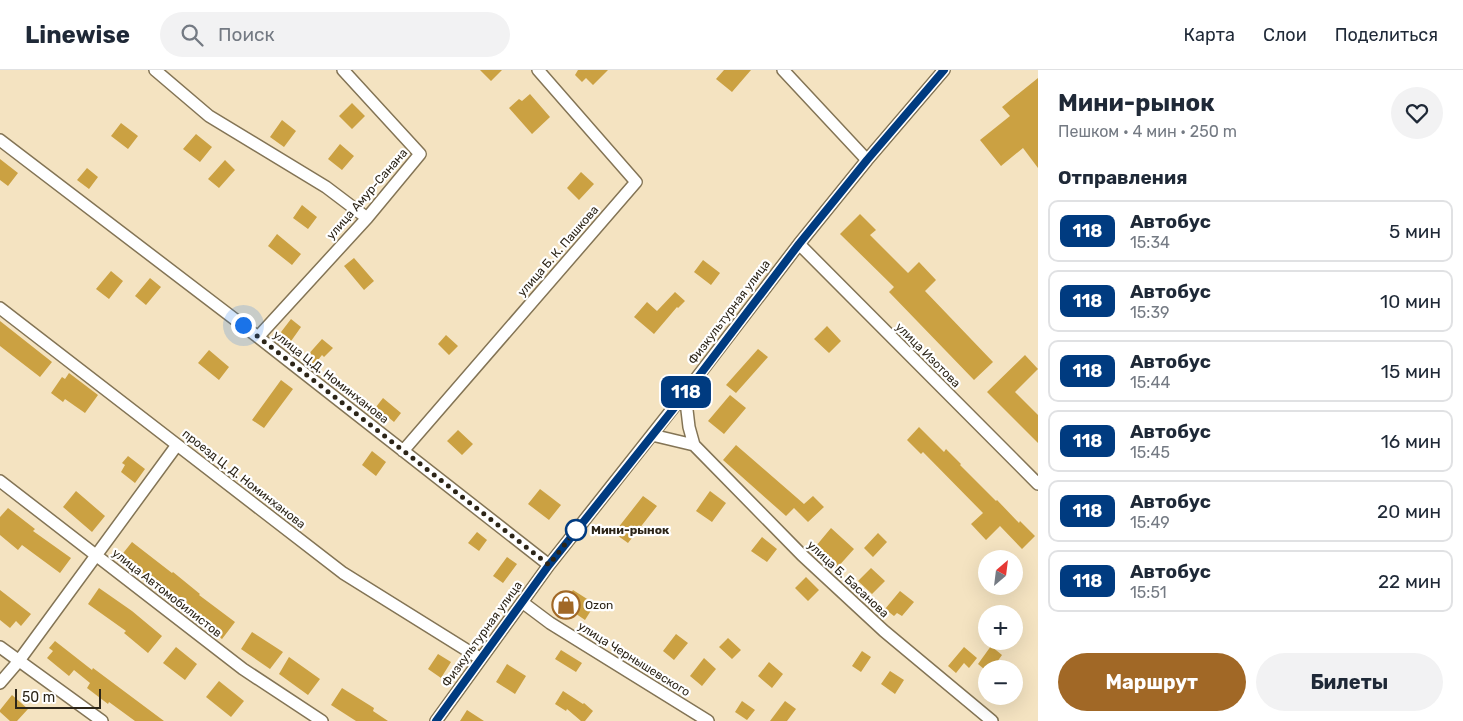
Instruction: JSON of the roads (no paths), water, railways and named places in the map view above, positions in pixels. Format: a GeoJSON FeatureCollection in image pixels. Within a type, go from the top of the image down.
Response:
{"type":"FeatureCollection","features":[{"type":"Feature","properties":{"kind":"street"},"geometry":{"type":"LineString","coordinates":[[155,70],[209,116],[326,187],[368,218]]}},
{"type":"Feature","properties":{"kind":"street","name":"улица Амур-Санана"},"geometry":{"type":"LineString","coordinates":[[258,337],[368,218],[420,154],[343,70]]}},
{"type":"Feature","properties":{"kind":"street","name":"улица Б. К. Пашкова"},"geometry":{"type":"LineString","coordinates":[[403,451],[636,182],[538,70]]}},
{"type":"Feature","properties":{"kind":"street"},"geometry":{"type":"LineString","coordinates":[[783,70],[867,160]]}},
{"type":"Feature","properties":{"kind":"street","name":"Физкультурная улица"},"geometry":{"type":"LineString","coordinates":[[436,721],[549,565],[686,393],[799,244],[867,160],[944,70]]}},
{"type":"Feature","properties":{"kind":"street","name":"улица Ц.Д. Номинханова"},"geometry":{"type":"LineString","coordinates":[[0,140],[258,337],[549,565]]}},
{"type":"Feature","properties":{"kind":"street","name":"улица Изотова"},"geometry":{"type":"LineString","coordinates":[[799,244],[1038,484]]}},
{"type":"Feature","properties":{"kind":"street","name":"проезд Ц. Д. Номинханова"},"geometry":{"type":"LineString","coordinates":[[0,308],[343,573],[481,659]]}},
{"type":"Feature","properties":{"kind":"street"},"geometry":{"type":"LineString","coordinates":[[652,435],[694,446],[689,427],[686,393]]}},
{"type":"Feature","properties":{"kind":"street"},"geometry":{"type":"LineString","coordinates":[[0,683],[18,662],[177,445]]}},
{"type":"Feature","properties":{"kind":"street","name":"улица Б. Басанова"},"geometry":{"type":"LineString","coordinates":[[694,446],[802,554],[884,631],[992,721]]}},
{"type":"Feature","properties":{"kind":"street","name":"улица Автомобилистов"},"geometry":{"type":"LineString","coordinates":[[0,481],[243,668],[322,721]]}},
{"type":"Feature","properties":{"kind":"street","name":"улица Чернышевского"},"geometry":{"type":"LineString","coordinates":[[522,602],[550,623],[708,721]]}},
{"type":"Feature","properties":{"kind":"street"},"geometry":{"type":"LineString","coordinates":[[0,647],[18,662],[102,721]]}},
{"type":"Feature","properties":{"kind":"place","name":"Мини-рынок"},"geometry":{"type":"Point","coordinates":[576,530]}},
{"type":"Feature","properties":{"kind":"place","name":"Ozon"},"geometry":{"type":"Point","coordinates":[566,605]}}]}
